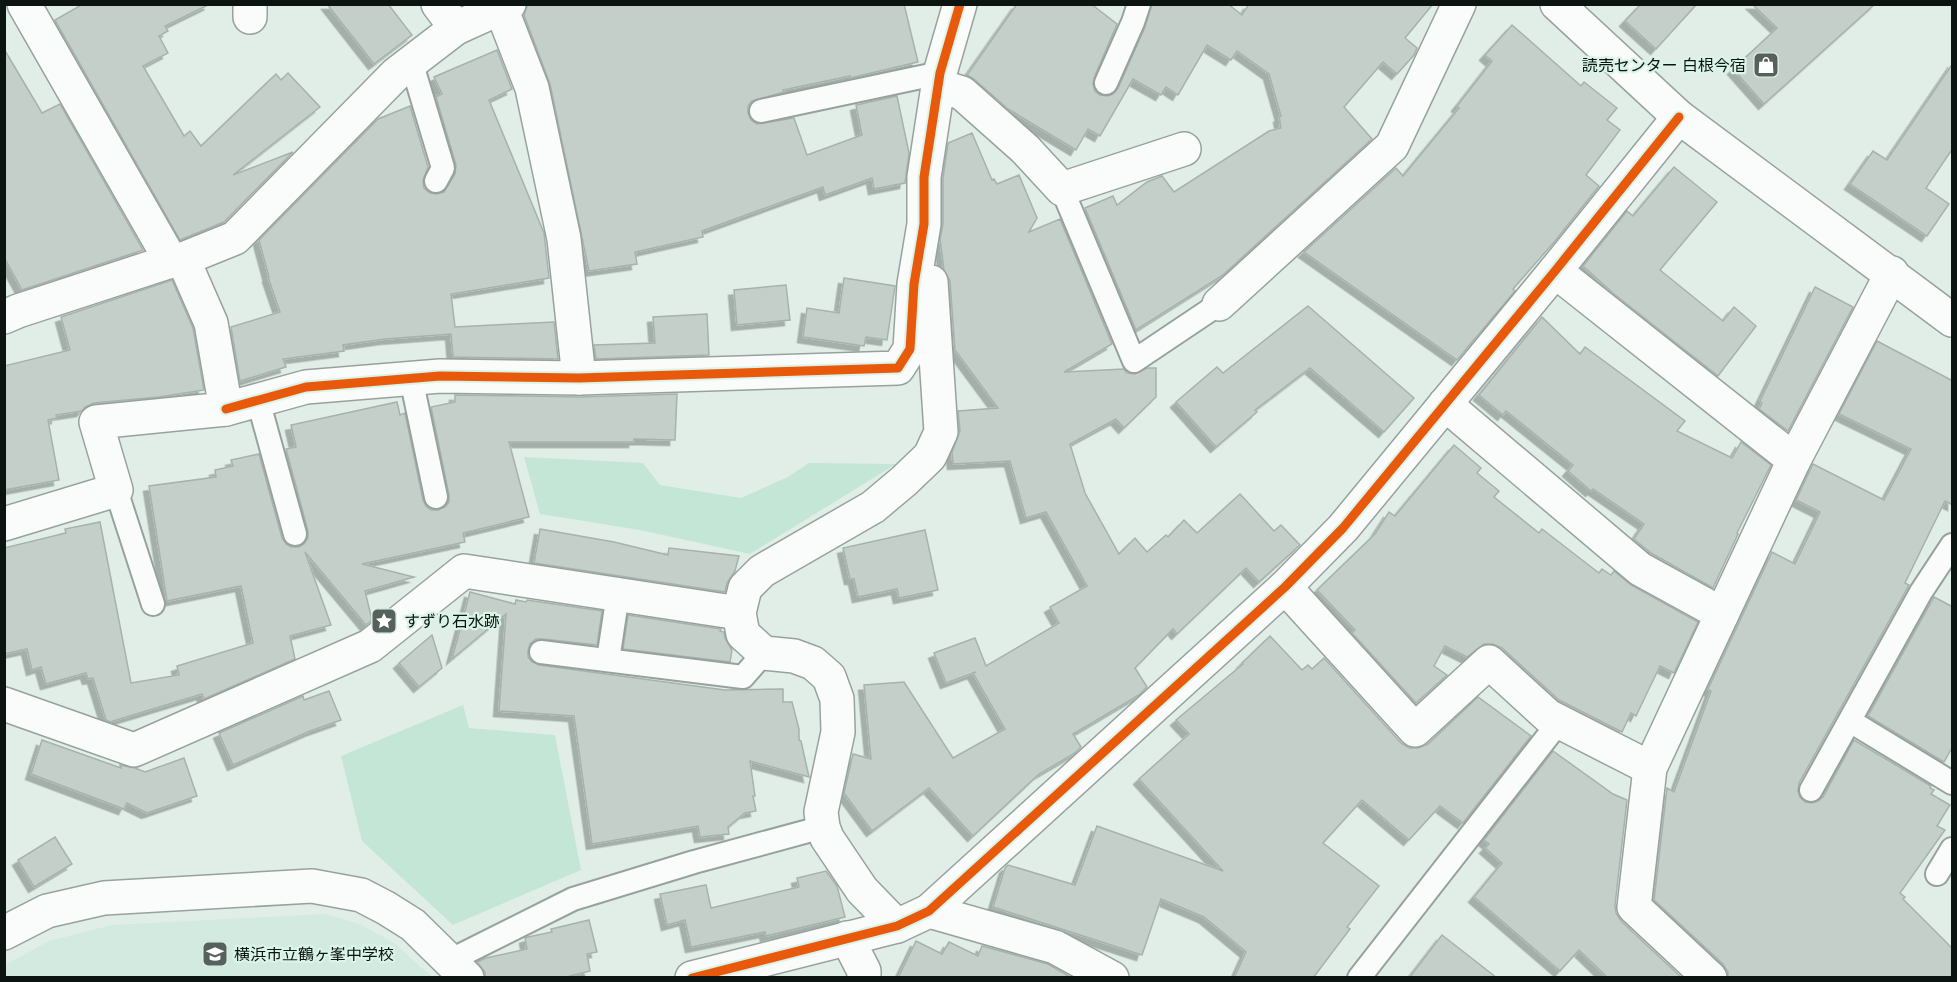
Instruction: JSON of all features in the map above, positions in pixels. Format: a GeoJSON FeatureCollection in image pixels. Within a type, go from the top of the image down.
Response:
{"type":"FeatureCollection","features":[{"type":"Feature","properties":{"kind":"street"},"geometry":{"type":"LineString","coordinates":[[24,4],[177,260],[211,323],[226,409]]}},
{"type":"Feature","properties":{"kind":"street"},"geometry":{"type":"LineString","coordinates":[[897,926],[862,890],[827,838],[823,827],[821,812],[838,732],[837,699],[829,677],[813,663],[794,656],[764,653],[743,634],[739,613],[745,588],[762,571],[873,507],[930,456],[941,432],[932,293],[924,224],[924,177],[939,79],[960,4]]}},
{"type":"Feature","properties":{"kind":"street"},"geometry":{"type":"LineString","coordinates":[[1219,304],[1392,147],[1460,4]]}},
{"type":"Feature","properties":{"kind":"street"},"geometry":{"type":"LineString","coordinates":[[1557,4],[1679,117],[1953,320]]}},
{"type":"Feature","properties":{"kind":"street"},"geometry":{"type":"LineString","coordinates":[[9,306],[177,260],[236,238],[341,129],[411,61],[447,16],[505,6],[532,88],[564,239],[579,378]]}},
{"type":"Feature","properties":{"kind":"street"},"geometry":{"type":"LineString","coordinates":[[939,79],[962,93],[1025,149],[1062,189],[1184,149]]}},
{"type":"Feature","properties":{"kind":"street"},"geometry":{"type":"LineString","coordinates":[[692,978],[897,926],[929,911],[1285,587],[1343,528],[1679,117]]}},
{"type":"Feature","properties":{"kind":"street"},"geometry":{"type":"LineString","coordinates":[[4,524],[116,490],[96,422],[226,409],[306,387],[440,376],[579,378],[898,368],[910,349],[914,284],[924,224]]}},
{"type":"Feature","properties":{"kind":"street"},"geometry":{"type":"LineString","coordinates":[[1555,271],[1794,460]]}},
{"type":"Feature","properties":{"kind":"street"},"geometry":{"type":"LineString","coordinates":[[1710,978],[1634,907],[1650,768],[1794,460],[1892,273]]}},
{"type":"Feature","properties":{"kind":"street"},"geometry":{"type":"LineString","coordinates":[[1445,404],[1640,569],[1722,614]]}},
{"type":"Feature","properties":{"kind":"street"},"geometry":{"type":"LineString","coordinates":[[4,704],[134,750],[370,646],[464,571],[739,613]]}},
{"type":"Feature","properties":{"kind":"street"},"geometry":{"type":"LineString","coordinates":[[1285,587],[1415,730],[1488,662],[1548,716],[1650,768]]}},
{"type":"Feature","properties":{"kind":"street"},"geometry":{"type":"LineString","coordinates":[[4,933],[47,911],[104,898],[312,886],[361,895],[386,908],[413,925],[458,969]]}},
{"type":"Feature","properties":{"kind":"street"},"geometry":{"type":"LineString","coordinates":[[929,911],[1055,947],[1112,978]]}},
{"type":"Feature","properties":{"kind":"street"},"geometry":{"type":"LineString","coordinates":[[847,938],[864,971],[864,978]]}},
{"type":"Feature","properties":{"kind":"lane"},"geometry":{"type":"LineString","coordinates":[[1106,83],[1139,4]]}},
{"type":"Feature","properties":{"kind":"lane"},"geometry":{"type":"LineString","coordinates":[[411,61],[443,168],[436,181]]}},
{"type":"Feature","properties":{"kind":"lane"},"geometry":{"type":"LineString","coordinates":[[761,111],[939,79]]}},
{"type":"Feature","properties":{"kind":"lane"},"geometry":{"type":"LineString","coordinates":[[1062,189],[1134,361],[1219,304]]}},
{"type":"Feature","properties":{"kind":"lane"},"geometry":{"type":"LineString","coordinates":[[411,378],[436,497]]}},
{"type":"Feature","properties":{"kind":"lane"},"geometry":{"type":"LineString","coordinates":[[258,400],[295,534]]}},
{"type":"Feature","properties":{"kind":"lane"},"geometry":{"type":"LineString","coordinates":[[116,490],[153,604]]}},
{"type":"Feature","properties":{"kind":"lane"},"geometry":{"type":"LineString","coordinates":[[1811,790],[1921,592],[1953,545]]}},
{"type":"Feature","properties":{"kind":"lane"},"geometry":{"type":"LineString","coordinates":[[608,660],[618,594]]}},
{"type":"Feature","properties":{"kind":"lane"},"geometry":{"type":"LineString","coordinates":[[541,652],[743,677],[764,653]]}},
{"type":"Feature","properties":{"kind":"lane"},"geometry":{"type":"LineString","coordinates":[[1851,721],[1953,783]]}},
{"type":"Feature","properties":{"kind":"lane"},"geometry":{"type":"LineString","coordinates":[[1359,978],[1559,722]]}},
{"type":"Feature","properties":{"kind":"lane"},"geometry":{"type":"LineString","coordinates":[[458,969],[573,899],[694,862],[823,827]]}},
{"type":"Feature","properties":{"kind":"lane"},"geometry":{"type":"LineString","coordinates":[[1937,874],[1953,849]]}},
{"type":"Feature","properties":{"kind":"shaded area"},"geometry":{"type":"Polygon","coordinates":[[[524,457],[643,463],[660,485],[741,498],[788,477],[809,463],[896,464],[750,554],[640,530],[540,514],[524,457]]]}},
{"type":"Feature","properties":{"kind":"shaded area"},"geometry":{"type":"Polygon","coordinates":[[[463,705],[469,728],[555,735],[581,870],[453,925],[362,841],[341,756],[463,705]]]}},
{"type":"Feature","properties":{"kind":"shaded area","name":"横浜市立鶴ヶ峯中学校"},"geometry":{"type":"Polygon","coordinates":[[[325,914],[360,924],[394,943],[432,977],[5,977],[5,965],[49,941],[112,925],[325,914]]]}},
{"type":"Feature","properties":{"kind":"building"},"geometry":{"type":"Polygon","coordinates":[[[83,4],[210,4],[165,26],[168,31],[159,36],[168,53],[143,66],[184,136],[190,131],[201,146],[276,74],[281,80],[288,73],[320,107],[233,175],[293,152],[224,222],[180,240],[55,20],[83,4]]]}},
{"type":"Feature","properties":{"kind":"building"},"geometry":{"type":"Polygon","coordinates":[[[327,4],[388,4],[412,35],[374,64],[327,4]]]}},
{"type":"Feature","properties":{"kind":"building"},"geometry":{"type":"Polygon","coordinates":[[[528,4],[904,4],[918,62],[850,78],[850,76],[783,90],[784,92],[752,101],[748,106],[748,113],[751,120],[757,124],[794,118],[807,155],[862,135],[856,105],[897,96],[909,153],[905,183],[874,189],[872,178],[825,195],[823,187],[702,231],[703,237],[635,252],[637,264],[589,271],[550,84],[524,15],[528,4]]]}},
{"type":"Feature","properties":{"kind":"building"},"geometry":{"type":"Polygon","coordinates":[[[1017,4],[1091,4],[1117,24],[1093,84],[1095,91],[1107,96],[1113,94],[1118,88],[1145,27],[1152,4],[1228,4],[1242,15],[1249,4],[1433,4],[1405,38],[1417,48],[1414,55],[1397,74],[1383,62],[1344,107],[1372,139],[1223,275],[1136,330],[1085,208],[1113,196],[1117,205],[1147,182],[1162,176],[1174,192],[1269,131],[1281,128],[1279,117],[1281,116],[1269,74],[1237,51],[1231,60],[1207,45],[1178,95],[1166,87],[1161,95],[1133,79],[1100,136],[1088,129],[1076,150],[1008,109],[967,75],[1017,4]]]}},
{"type":"Feature","properties":{"kind":"building"},"geometry":{"type":"Polygon","coordinates":[[[1641,4],[1697,4],[1656,49],[1625,21],[1641,4]]]}},
{"type":"Feature","properties":{"kind":"building"},"geometry":{"type":"Polygon","coordinates":[[[1752,4],[1875,4],[1764,104],[1733,69],[1777,28],[1752,4]]]}},
{"type":"Feature","properties":{"kind":"building"},"geometry":{"type":"Polygon","coordinates":[[[1512,25],[1581,86],[1584,82],[1617,108],[1607,120],[1620,130],[1586,175],[1599,186],[1457,360],[1304,252],[1396,168],[1403,176],[1459,108],[1457,106],[1492,61],[1485,55],[1512,25]]]}},
{"type":"Feature","properties":{"kind":"building"},"geometry":{"type":"Polygon","coordinates":[[[4,49],[42,113],[60,104],[143,250],[22,290],[4,257],[4,49]]]}},
{"type":"Feature","properties":{"kind":"building"},"geometry":{"type":"Polygon","coordinates":[[[497,50],[512,89],[489,100],[544,233],[549,278],[451,294],[455,327],[554,322],[558,359],[453,357],[451,334],[343,345],[344,351],[283,359],[286,367],[240,381],[231,327],[280,312],[259,240],[378,119],[410,106],[428,167],[423,181],[424,188],[430,193],[444,192],[455,174],[456,165],[436,97],[442,94],[434,77],[497,50]]]}},
{"type":"Feature","properties":{"kind":"building"},"geometry":{"type":"Polygon","coordinates":[[[1953,63],[1953,148],[1926,188],[1949,204],[1927,236],[1850,184],[1873,151],[1887,160],[1953,63]]]}},
{"type":"Feature","properties":{"kind":"building"},"geometry":{"type":"Polygon","coordinates":[[[972,133],[992,180],[994,179],[997,184],[1019,175],[1037,218],[1029,232],[1060,219],[1112,344],[1064,372],[1124,369],[1127,373],[1135,374],[1147,368],[1156,368],[1156,397],[1124,428],[1116,419],[1070,444],[1085,493],[1119,554],[1135,538],[1147,552],[1166,535],[1168,537],[1184,520],[1197,533],[1240,494],[1274,531],[1281,525],[1300,545],[1259,582],[1246,568],[1177,634],[1173,629],[1135,668],[1147,687],[1139,695],[1073,734],[1081,747],[1075,753],[1039,774],[973,836],[929,788],[872,831],[844,793],[853,754],[871,759],[864,685],[904,682],[953,758],[1005,729],[973,673],[946,683],[934,653],[975,638],[986,666],[1059,623],[1050,607],[1087,586],[1046,512],[1026,518],[1010,461],[953,464],[952,452],[960,431],[958,411],[998,408],[955,350],[950,281],[944,270],[940,239],[943,224],[943,178],[948,143],[972,133]]]}},
{"type":"Feature","properties":{"kind":"building"},"geometry":{"type":"Polygon","coordinates":[[[1674,167],[1717,202],[1660,270],[1723,321],[1734,307],[1756,326],[1718,376],[1614,294],[1583,266],[1627,211],[1633,216],[1674,167]]]}},
{"type":"Feature","properties":{"kind":"building"},"geometry":{"type":"Polygon","coordinates":[[[844,278],[895,286],[887,340],[866,337],[864,346],[803,337],[807,308],[839,313],[844,278]]]}},
{"type":"Feature","properties":{"kind":"building"},"geometry":{"type":"Polygon","coordinates":[[[172,280],[193,328],[204,390],[94,403],[82,411],[56,415],[57,418],[48,420],[59,480],[4,490],[4,366],[70,350],[61,317],[172,280]]]}},
{"type":"Feature","properties":{"kind":"building"},"geometry":{"type":"Polygon","coordinates":[[[786,285],[790,320],[737,325],[734,290],[786,285]]]}},
{"type":"Feature","properties":{"kind":"building"},"geometry":{"type":"Polygon","coordinates":[[[1815,287],[1853,307],[1788,431],[1759,409],[1762,403],[1760,401],[1815,287]]]}},
{"type":"Feature","properties":{"kind":"building"},"geometry":{"type":"Polygon","coordinates":[[[1308,306],[1414,398],[1384,432],[1310,368],[1255,410],[1257,412],[1216,447],[1176,402],[1217,367],[1223,373],[1308,306]]]}},
{"type":"Feature","properties":{"kind":"building"},"geometry":{"type":"Polygon","coordinates":[[[707,314],[709,355],[596,359],[594,345],[655,343],[653,317],[707,314]]]}},
{"type":"Feature","properties":{"kind":"building"},"geometry":{"type":"Polygon","coordinates":[[[1542,317],[1580,354],[1585,347],[1685,421],[1677,431],[1732,458],[1741,442],[1771,465],[1713,588],[1651,553],[1634,539],[1644,524],[1593,489],[1591,491],[1568,471],[1573,465],[1506,411],[1503,415],[1479,395],[1542,317]]]}},
{"type":"Feature","properties":{"kind":"building"},"geometry":{"type":"Polygon","coordinates":[[[1877,341],[1953,381],[1953,505],[1945,501],[1905,583],[1909,585],[1799,783],[1798,791],[1805,802],[1812,803],[1823,797],[1854,740],[1931,786],[1930,788],[1934,790],[1931,794],[1950,805],[1937,826],[1945,830],[1900,893],[1905,897],[1903,899],[1953,949],[1953,978],[1728,978],[1728,972],[1723,964],[1654,900],[1667,788],[1674,792],[1711,691],[1708,689],[1772,552],[1795,564],[1820,512],[1796,500],[1813,464],[1884,500],[1911,449],[1839,414],[1877,341]]]}},
{"type":"Feature","properties":{"kind":"building"},"geometry":{"type":"Polygon","coordinates":[[[677,394],[675,440],[509,442],[529,517],[463,533],[465,542],[362,564],[414,577],[365,591],[372,620],[366,625],[305,552],[331,625],[290,636],[295,659],[204,699],[202,694],[110,722],[106,720],[93,678],[88,679],[86,673],[46,684],[41,667],[32,670],[27,649],[4,654],[4,548],[66,533],[65,529],[100,522],[131,683],[179,675],[177,666],[253,643],[241,586],[167,601],[149,486],[216,477],[215,470],[233,466],[231,460],[259,454],[282,538],[291,547],[299,547],[308,538],[308,531],[286,449],[296,447],[291,425],[397,402],[400,415],[405,413],[423,500],[431,510],[438,510],[449,502],[449,495],[431,407],[455,402],[455,395],[579,397],[677,394]]]}},
{"type":"Feature","properties":{"kind":"building"},"geometry":{"type":"Polygon","coordinates":[[[1454,445],[1481,468],[1477,473],[1499,491],[1494,497],[1539,533],[1542,529],[1599,573],[1602,569],[1611,575],[1614,571],[1631,585],[1698,622],[1674,673],[1660,666],[1636,716],[1631,713],[1622,732],[1559,700],[1502,648],[1493,644],[1484,644],[1467,657],[1445,646],[1434,666],[1447,675],[1416,703],[1352,633],[1355,630],[1317,590],[1375,534],[1389,512],[1395,516],[1454,445]]]}},
{"type":"Feature","properties":{"kind":"building"},"geometry":{"type":"Polygon","coordinates":[[[540,529],[614,542],[668,555],[669,548],[739,556],[725,592],[534,563],[540,529]]]}},
{"type":"Feature","properties":{"kind":"building"},"geometry":{"type":"Polygon","coordinates":[[[925,530],[938,590],[899,598],[897,589],[858,597],[854,579],[850,579],[843,548],[925,530]]]}},
{"type":"Feature","properties":{"kind":"building"},"geometry":{"type":"Polygon","coordinates":[[[470,592],[515,604],[516,600],[526,602],[527,600],[602,611],[597,645],[536,639],[530,644],[528,657],[539,665],[725,690],[783,689],[783,702],[792,702],[809,777],[750,761],[756,811],[745,813],[728,827],[729,834],[700,837],[698,826],[592,844],[574,716],[499,711],[506,614],[452,659],[470,592]]]}},
{"type":"Feature","properties":{"kind":"building"},"geometry":{"type":"Polygon","coordinates":[[[1934,597],[1953,607],[1953,746],[1944,762],[1868,716],[1934,597]]]}},
{"type":"Feature","properties":{"kind":"building"},"geometry":{"type":"Polygon","coordinates":[[[628,615],[721,629],[720,631],[724,632],[732,650],[730,662],[623,649],[628,615]]]}},
{"type":"Feature","properties":{"kind":"building"},"geometry":{"type":"Polygon","coordinates":[[[432,635],[442,668],[419,687],[399,663],[432,635]]]}},
{"type":"Feature","properties":{"kind":"building"},"geometry":{"type":"Polygon","coordinates":[[[1270,636],[1302,670],[1308,665],[1312,669],[1324,658],[1401,743],[1409,748],[1418,748],[1428,744],[1478,697],[1531,736],[1463,823],[1440,806],[1409,840],[1362,800],[1323,843],[1379,886],[1347,927],[1350,929],[1313,978],[1234,978],[1246,952],[1204,917],[1161,899],[1142,955],[993,907],[1005,868],[1008,865],[1075,885],[1097,826],[1223,871],[1139,779],[1189,734],[1176,720],[1243,664],[1270,636]]]}},
{"type":"Feature","properties":{"kind":"building"},"geometry":{"type":"Polygon","coordinates":[[[329,691],[341,720],[233,765],[219,733],[303,696],[304,700],[329,691]]]}},
{"type":"Feature","properties":{"kind":"building"},"geometry":{"type":"Polygon","coordinates":[[[42,740],[121,768],[120,765],[145,772],[184,758],[197,796],[147,813],[127,803],[124,809],[31,774],[42,740]]]}},
{"type":"Feature","properties":{"kind":"building"},"geometry":{"type":"Polygon","coordinates":[[[1553,751],[1613,794],[1627,800],[1616,913],[1621,921],[1682,978],[1608,978],[1579,950],[1560,971],[1474,897],[1502,863],[1485,848],[1489,844],[1484,840],[1553,751]]]}},
{"type":"Feature","properties":{"kind":"building"},"geometry":{"type":"Polygon","coordinates":[[[55,837],[72,864],[34,887],[18,860],[55,837]]]}},
{"type":"Feature","properties":{"kind":"building"},"geometry":{"type":"Polygon","coordinates":[[[826,871],[837,886],[845,917],[766,936],[765,932],[691,947],[685,920],[667,925],[660,894],[706,885],[711,908],[799,887],[797,878],[826,871]]]}},
{"type":"Feature","properties":{"kind":"building"},"geometry":{"type":"Polygon","coordinates":[[[589,920],[597,952],[587,954],[590,971],[562,978],[485,978],[485,972],[477,962],[527,949],[525,938],[589,920]]]}},
{"type":"Feature","properties":{"kind":"building"},"geometry":{"type":"Polygon","coordinates":[[[1442,935],[1497,978],[1409,978],[1442,935]]]}},
{"type":"Feature","properties":{"kind":"building"},"geometry":{"type":"Polygon","coordinates":[[[916,941],[942,954],[949,942],[978,956],[982,946],[1048,964],[1072,978],[898,978],[916,941]]]}},
{"type":"Feature","properties":{"kind":"cycle path"},"geometry":{"type":"LineString","coordinates":[[226,409],[306,387],[440,376],[579,378],[898,368],[910,349],[914,284],[924,224],[924,177],[940,73],[960,4]]}},
{"type":"Feature","properties":{"kind":"cycle path"},"geometry":{"type":"LineString","coordinates":[[692,978],[897,926],[929,911],[1285,587],[1343,528],[1679,117]]}},
{"type":"Feature","properties":{"kind":"place","name":"読売センター 白根今宿"},"geometry":{"type":"Point","coordinates":[1766,65]}},
{"type":"Feature","properties":{"kind":"place","name":"すずり石水跡"},"geometry":{"type":"Point","coordinates":[384,621]}},
{"type":"Feature","properties":{"kind":"place","name":"横浜市立鶴ヶ峯中学校"},"geometry":{"type":"Point","coordinates":[215,954]}}]}
